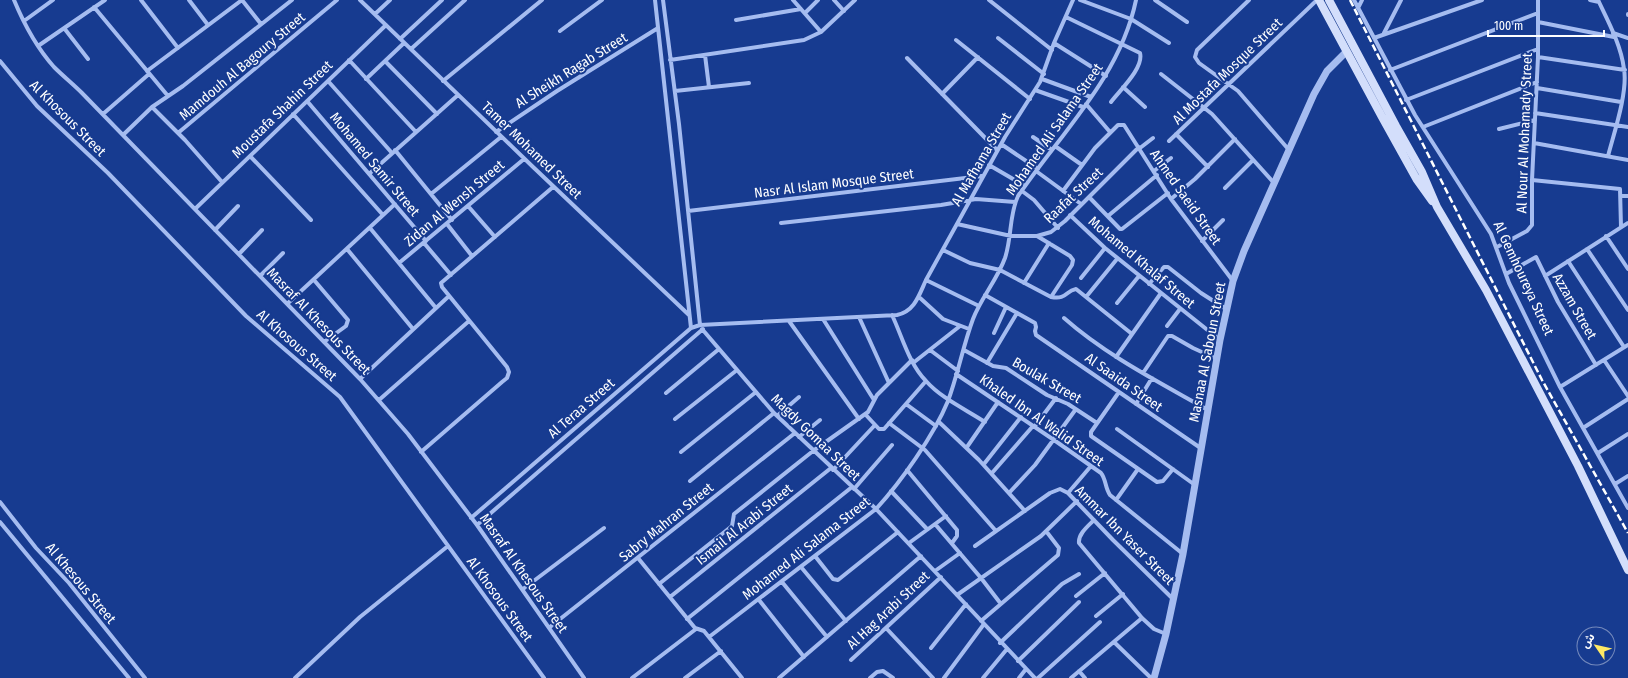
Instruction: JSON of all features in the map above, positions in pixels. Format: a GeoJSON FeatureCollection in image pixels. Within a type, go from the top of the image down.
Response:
{"type":"FeatureCollection","features":[{"type":"Feature","properties":{"kind":"main road"},"geometry":{"type":"LineString","coordinates":[[1318,0],[1346,52],[1376,98]]}},
{"type":"Feature","properties":{"kind":"main road"},"geometry":{"type":"LineString","coordinates":[[1329,0],[1376,98],[1422,188],[1437,207],[1486,290],[1578,466],[1628,570]]}},
{"type":"Feature","properties":{"kind":"street","name":"Masraf Al Khesous Street"},"geometry":{"type":"LineString","coordinates":[[14,0],[38,46],[54,66],[103,114],[379,400],[477,525],[550,627],[584,678]]}},
{"type":"Feature","properties":{"kind":"street"},"geometry":{"type":"LineString","coordinates":[[24,21],[53,0]]}},
{"type":"Feature","properties":{"kind":"street"},"geometry":{"type":"LineString","coordinates":[[38,46],[105,0]]}},
{"type":"Feature","properties":{"kind":"street"},"geometry":{"type":"LineString","coordinates":[[141,0],[178,48]]}},
{"type":"Feature","properties":{"kind":"street"},"geometry":{"type":"LineString","coordinates":[[189,0],[208,25]]}},
{"type":"Feature","properties":{"kind":"street"},"geometry":{"type":"LineString","coordinates":[[103,114],[178,48],[242,0],[261,24]]}},
{"type":"Feature","properties":{"kind":"street"},"geometry":{"type":"LineString","coordinates":[[123,135],[152,107],[292,0]]}},
{"type":"Feature","properties":{"kind":"street","name":"Mamdouh Al Bagoury Street"},"geometry":{"type":"LineString","coordinates":[[178,133],[338,0]]}},
{"type":"Feature","properties":{"kind":"street","name":"Tamer Mohamed Street"},"geometry":{"type":"LineString","coordinates":[[360,0],[553,187],[689,315]]}},
{"type":"Feature","properties":{"kind":"street"},"geometry":{"type":"LineString","coordinates":[[374,14],[390,0]]}},
{"type":"Feature","properties":{"kind":"street"},"geometry":{"type":"LineString","coordinates":[[400,39],[442,0]]}},
{"type":"Feature","properties":{"kind":"street"},"geometry":{"type":"LineString","coordinates":[[410,49],[465,0]]}},
{"type":"Feature","properties":{"kind":"street"},"geometry":{"type":"LineString","coordinates":[[444,81],[542,0]]}},
{"type":"Feature","properties":{"kind":"street"},"geometry":{"type":"LineString","coordinates":[[560,31],[602,0]]}},
{"type":"Feature","properties":{"kind":"street"},"geometry":{"type":"LineString","coordinates":[[655,0],[691,328]]}},
{"type":"Feature","properties":{"kind":"street"},"geometry":{"type":"LineString","coordinates":[[662,0],[675,91],[701,327]]}},
{"type":"Feature","properties":{"kind":"street"},"geometry":{"type":"LineString","coordinates":[[793,0],[821,32]]}},
{"type":"Feature","properties":{"kind":"street"},"geometry":{"type":"LineString","coordinates":[[804,13],[818,0]]}},
{"type":"Feature","properties":{"kind":"street"},"geometry":{"type":"LineString","coordinates":[[834,0],[844,10]]}},
{"type":"Feature","properties":{"kind":"street"},"geometry":{"type":"LineString","coordinates":[[670,60],[804,40],[821,32],[855,0]]}},
{"type":"Feature","properties":{"kind":"street"},"geometry":{"type":"LineString","coordinates":[[989,0],[1052,50]]}},
{"type":"Feature","properties":{"kind":"street","name":"Al Mafhama Street"},"geometry":{"type":"LineString","coordinates":[[892,315],[906,312],[914,306],[926,280],[1000,144],[1042,79],[1054,43],[1073,0]]}},
{"type":"Feature","properties":{"kind":"street"},"geometry":{"type":"LineString","coordinates":[[1080,0],[1131,18],[1169,43]]}},
{"type":"Feature","properties":{"kind":"street","name":"Mohamed Ali Salama Street"},"geometry":{"type":"LineString","coordinates":[[709,637],[876,509],[891,491],[938,424],[957,372],[969,329],[979,306],[1000,270],[1008,248],[1015,202],[1022,190],[1106,76],[1122,43],[1136,0]]}},
{"type":"Feature","properties":{"kind":"street"},"geometry":{"type":"LineString","coordinates":[[1155,0],[1187,22]]}},
{"type":"Feature","properties":{"kind":"street"},"geometry":{"type":"LineString","coordinates":[[1248,0],[1197,50],[1195,57],[1199,64],[1238,90],[1289,150]]}},
{"type":"Feature","properties":{"kind":"street","name":"Al Mostafa Mosque Street"},"geometry":{"type":"LineString","coordinates":[[1169,141],[1318,0]]}},
{"type":"Feature","properties":{"kind":"street","name":"Al Gemhoureya Street"},"geometry":{"type":"LineString","coordinates":[[1354,0],[1406,100],[1491,234],[1506,274],[1560,387],[1628,508]]}},
{"type":"Feature","properties":{"kind":"street"},"geometry":{"type":"LineString","coordinates":[[1358,8],[1362,0]]}},
{"type":"Feature","properties":{"kind":"street"},"geometry":{"type":"LineString","coordinates":[[1384,34],[1401,0]]}},
{"type":"Feature","properties":{"kind":"street"},"geometry":{"type":"LineString","coordinates":[[1374,38],[1482,0]]}},
{"type":"Feature","properties":{"kind":"street","name":"Al Nour Al Mohamady Street"},"geometry":{"type":"LineString","coordinates":[[1497,247],[1527,231],[1531,227],[1538,57],[1538,0]]}},
{"type":"Feature","properties":{"kind":"street"},"geometry":{"type":"LineString","coordinates":[[1590,0],[1599,1],[1614,35],[1626,69],[1621,102],[1608,156]]}},
{"type":"Feature","properties":{"kind":"street"},"geometry":{"type":"LineString","coordinates":[[94,7],[168,96]]}},
{"type":"Feature","properties":{"kind":"street"},"geometry":{"type":"LineString","coordinates":[[736,20],[800,9]]}},
{"type":"Feature","properties":{"kind":"street"},"geometry":{"type":"LineString","coordinates":[[1390,70],[1538,14]]}},
{"type":"Feature","properties":{"kind":"street"},"geometry":{"type":"LineString","coordinates":[[1066,17],[1140,53],[1141,57],[1137,70],[1111,102]]}},
{"type":"Feature","properties":{"kind":"street"},"geometry":{"type":"LineString","coordinates":[[1538,22],[1628,38]]}},
{"type":"Feature","properties":{"kind":"street","name":"Moustafa Shahin Street"},"geometry":{"type":"LineString","coordinates":[[195,209],[386,25]]}},
{"type":"Feature","properties":{"kind":"street"},"geometry":{"type":"LineString","coordinates":[[64,28],[88,59]]}},
{"type":"Feature","properties":{"kind":"street","name":"Al Sheikh Ragab Street"},"geometry":{"type":"LineString","coordinates":[[496,132],[557,91],[658,28]]}},
{"type":"Feature","properties":{"kind":"street"},"geometry":{"type":"LineString","coordinates":[[998,38],[1044,74]]}},
{"type":"Feature","properties":{"kind":"street"},"geometry":{"type":"LineString","coordinates":[[956,40],[1030,99]]}},
{"type":"Feature","properties":{"kind":"street"},"geometry":{"type":"LineString","coordinates":[[366,79],[404,43]]}},
{"type":"Feature","properties":{"kind":"street"},"geometry":{"type":"LineString","coordinates":[[1054,43],[1106,76]]}},
{"type":"Feature","properties":{"kind":"street"},"geometry":{"type":"LineString","coordinates":[[1406,100],[1538,49]]}},
{"type":"Feature","properties":{"kind":"street","name":"Masnaa Al Saboun Street"},"geometry":{"type":"LineString","coordinates":[[1152,678],[1166,634],[1183,554],[1220,340],[1233,281],[1244,251],[1320,82],[1332,66],[1346,52]]}},
{"type":"Feature","properties":{"kind":"street"},"geometry":{"type":"LineString","coordinates":[[705,55],[709,87]]}},
{"type":"Feature","properties":{"kind":"street"},"geometry":{"type":"LineString","coordinates":[[942,94],[978,57]]}},
{"type":"Feature","properties":{"kind":"street"},"geometry":{"type":"LineString","coordinates":[[1538,57],[1626,69]]}},
{"type":"Feature","properties":{"kind":"street"},"geometry":{"type":"LineString","coordinates":[[907,58],[997,150]]}},
{"type":"Feature","properties":{"kind":"street"},"geometry":{"type":"LineString","coordinates":[[349,60],[416,132]]}},
{"type":"Feature","properties":{"kind":"street","name":"Al Khosous Street"},"geometry":{"type":"LineString","coordinates":[[0,61],[37,106],[108,174],[246,316],[340,398],[544,678]]}},
{"type":"Feature","properties":{"kind":"street"},"geometry":{"type":"LineString","coordinates":[[385,61],[437,114]]}},
{"type":"Feature","properties":{"kind":"street"},"geometry":{"type":"LineString","coordinates":[[1161,74],[1204,108],[1235,139],[1274,183]]}},
{"type":"Feature","properties":{"kind":"street"},"geometry":{"type":"LineString","coordinates":[[1042,79],[1091,97]]}},
{"type":"Feature","properties":{"kind":"street"},"geometry":{"type":"LineString","coordinates":[[328,81],[392,153]]}},
{"type":"Feature","properties":{"kind":"street"},"geometry":{"type":"LineString","coordinates":[[1423,127],[1537,82]]}},
{"type":"Feature","properties":{"kind":"street"},"geometry":{"type":"LineString","coordinates":[[675,91],[749,83]]}},
{"type":"Feature","properties":{"kind":"street"},"geometry":{"type":"LineString","coordinates":[[1123,87],[1145,106]]}},
{"type":"Feature","properties":{"kind":"street"},"geometry":{"type":"LineString","coordinates":[[1537,88],[1621,102]]}},
{"type":"Feature","properties":{"kind":"street"},"geometry":{"type":"LineString","coordinates":[[1035,90],[1085,106],[1110,132],[1082,165],[1063,191]]}},
{"type":"Feature","properties":{"kind":"street"},"geometry":{"type":"LineString","coordinates":[[369,174],[458,95]]}},
{"type":"Feature","properties":{"kind":"street"},"geometry":{"type":"LineString","coordinates":[[1622,95],[1628,96]]}},
{"type":"Feature","properties":{"kind":"street","name":"Mohamed Samir Street"},"geometry":{"type":"LineString","coordinates":[[307,101],[395,204],[450,275]]}},
{"type":"Feature","properties":{"kind":"street"},"geometry":{"type":"LineString","coordinates":[[152,107],[178,133],[222,182]]}},
{"type":"Feature","properties":{"kind":"street"},"geometry":{"type":"LineString","coordinates":[[1535,113],[1628,127]]}},
{"type":"Feature","properties":{"kind":"street"},"geometry":{"type":"LineString","coordinates":[[293,114],[383,215]]}},
{"type":"Feature","properties":{"kind":"street"},"geometry":{"type":"LineString","coordinates":[[1499,129],[1535,120]]}},
{"type":"Feature","properties":{"kind":"street","name":"Ahmed Saeid Street"},"geometry":{"type":"LineString","coordinates":[[1110,132],[1118,125],[1122,124],[1168,194],[1233,281]]}},
{"type":"Feature","properties":{"kind":"street"},"geometry":{"type":"LineString","coordinates":[[1176,134],[1208,166]]}},
{"type":"Feature","properties":{"kind":"street"},"geometry":{"type":"LineString","coordinates":[[431,194],[501,137]]}},
{"type":"Feature","properties":{"kind":"street"},"geometry":{"type":"LineString","coordinates":[[1033,137],[1082,165]]}},
{"type":"Feature","properties":{"kind":"street","name":"Raafat Street"},"geometry":{"type":"LineString","coordinates":[[957,224],[1011,236],[1045,235],[1058,228],[1139,148],[1153,138]]}},
{"type":"Feature","properties":{"kind":"street"},"geometry":{"type":"LineString","coordinates":[[1171,198],[1208,166],[1235,139]]}},
{"type":"Feature","properties":{"kind":"street"},"geometry":{"type":"LineString","coordinates":[[1534,143],[1628,160]]}},
{"type":"Feature","properties":{"kind":"street"},"geometry":{"type":"LineString","coordinates":[[1000,144],[1082,204]]}},
{"type":"Feature","properties":{"kind":"street"},"geometry":{"type":"LineString","coordinates":[[396,150],[452,220]]}},
{"type":"Feature","properties":{"kind":"street"},"geometry":{"type":"LineString","coordinates":[[250,156],[311,220]]}},
{"type":"Feature","properties":{"kind":"street"},"geometry":{"type":"LineString","coordinates":[[1108,216],[1171,158]]}},
{"type":"Feature","properties":{"kind":"street","name":"Zidan Al Wensh Street"},"geometry":{"type":"LineString","coordinates":[[399,264],[524,159]]}},
{"type":"Feature","properties":{"kind":"street"},"geometry":{"type":"LineString","coordinates":[[1225,188],[1253,160]]}},
{"type":"Feature","properties":{"kind":"street"},"geometry":{"type":"LineString","coordinates":[[989,165],[1025,186]]}},
{"type":"Feature","properties":{"kind":"street","name":"Nasr Al Islam Mosque Street"},"geometry":{"type":"LineString","coordinates":[[688,211],[982,176]]}},
{"type":"Feature","properties":{"kind":"street"},"geometry":{"type":"LineString","coordinates":[[1532,180],[1620,189],[1621,227]]}},
{"type":"Feature","properties":{"kind":"street"},"geometry":{"type":"LineString","coordinates":[[421,452],[502,382],[508,375],[507,367],[449,296],[441,284],[553,187]]}},
{"type":"Feature","properties":{"kind":"street"},"geometry":{"type":"LineString","coordinates":[[1022,190],[1034,200],[1058,228]]}},
{"type":"Feature","properties":{"kind":"street"},"geometry":{"type":"LineString","coordinates":[[1089,196],[1120,229],[1124,229],[1168,194]]}},
{"type":"Feature","properties":{"kind":"street"},"geometry":{"type":"LineString","coordinates":[[1621,196],[1628,196]]}},
{"type":"Feature","properties":{"kind":"street"},"geometry":{"type":"LineString","coordinates":[[781,223],[970,200],[983,199],[1015,202]]}},
{"type":"Feature","properties":{"kind":"street"},"geometry":{"type":"LineString","coordinates":[[287,304],[395,204]]}},
{"type":"Feature","properties":{"kind":"street"},"geometry":{"type":"LineString","coordinates":[[215,230],[238,206]]}},
{"type":"Feature","properties":{"kind":"street"},"geometry":{"type":"LineString","coordinates":[[468,206],[495,237]]}},
{"type":"Feature","properties":{"kind":"street","name":"Mohamed Khalaf Street"},"geometry":{"type":"LineString","coordinates":[[1070,215],[1118,259],[1220,340]]}},
{"type":"Feature","properties":{"kind":"street"},"geometry":{"type":"LineString","coordinates":[[1202,241],[1223,220]]}},
{"type":"Feature","properties":{"kind":"street"},"geometry":{"type":"LineString","coordinates":[[447,224],[472,256]]}},
{"type":"Feature","properties":{"kind":"street"},"geometry":{"type":"LineString","coordinates":[[1545,276],[1627,224]]}},
{"type":"Feature","properties":{"kind":"street"},"geometry":{"type":"LineString","coordinates":[[370,228],[436,308]]}},
{"type":"Feature","properties":{"kind":"street"},"geometry":{"type":"LineString","coordinates":[[239,254],[262,230]]}},
{"type":"Feature","properties":{"kind":"street"},"geometry":{"type":"LineString","coordinates":[[1037,236],[1072,257],[1074,260],[1051,297]]}},
{"type":"Feature","properties":{"kind":"street"},"geometry":{"type":"LineString","coordinates":[[1606,236],[1628,269]]}},
{"type":"Feature","properties":{"kind":"street"},"geometry":{"type":"LineString","coordinates":[[1024,283],[1049,243]]}},
{"type":"Feature","properties":{"kind":"street"},"geometry":{"type":"LineString","coordinates":[[1081,278],[1105,248]]}},
{"type":"Feature","properties":{"kind":"street"},"geometry":{"type":"LineString","coordinates":[[1587,248],[1628,310]]}},
{"type":"Feature","properties":{"kind":"street"},"geometry":{"type":"LineString","coordinates":[[347,249],[413,329]]}},
{"type":"Feature","properties":{"kind":"street"},"geometry":{"type":"LineString","coordinates":[[943,250],[970,263],[1000,270],[1051,297],[1056,298],[1064,296],[1073,290],[1076,290],[1132,334]]}},
{"type":"Feature","properties":{"kind":"street"},"geometry":{"type":"LineString","coordinates":[[260,276],[283,253]]}},
{"type":"Feature","properties":{"kind":"street","name":"Azzam Street"},"geometry":{"type":"LineString","coordinates":[[1506,274],[1536,257],[1558,302],[1596,365]]}},
{"type":"Feature","properties":{"kind":"street"},"geometry":{"type":"LineString","coordinates":[[1086,297],[1118,259]]}},
{"type":"Feature","properties":{"kind":"street"},"geometry":{"type":"LineString","coordinates":[[1560,387],[1626,346],[1568,261]]}},
{"type":"Feature","properties":{"kind":"street"},"geometry":{"type":"LineString","coordinates":[[1149,284],[1164,267],[1168,267],[1201,293],[1226,309]]}},
{"type":"Feature","properties":{"kind":"street"},"geometry":{"type":"LineString","coordinates":[[1117,303],[1139,276]]}},
{"type":"Feature","properties":{"kind":"street"},"geometry":{"type":"LineString","coordinates":[[314,280],[348,320],[346,326],[324,342]]}},
{"type":"Feature","properties":{"kind":"street"},"geometry":{"type":"LineString","coordinates":[[926,280],[979,306]]}},
{"type":"Feature","properties":{"kind":"street"},"geometry":{"type":"LineString","coordinates":[[1116,357],[1161,294]]}},
{"type":"Feature","properties":{"kind":"street"},"geometry":{"type":"LineString","coordinates":[[360,379],[449,296]]}},
{"type":"Feature","properties":{"kind":"street"},"geometry":{"type":"LineString","coordinates":[[985,296],[1017,313],[987,362]]}},
{"type":"Feature","properties":{"kind":"street"},"geometry":{"type":"LineString","coordinates":[[919,297],[939,317],[969,329]]}},
{"type":"Feature","properties":{"kind":"street"},"geometry":{"type":"LineString","coordinates":[[994,333],[1006,307]]}},
{"type":"Feature","properties":{"kind":"street"},"geometry":{"type":"LineString","coordinates":[[1167,326],[1180,309]]}},
{"type":"Feature","properties":{"kind":"street","name":"Al Saaida Street"},"geometry":{"type":"LineString","coordinates":[[1017,313],[1035,323],[1035,333],[1202,449]]}},
{"type":"Feature","properties":{"kind":"street"},"geometry":{"type":"LineString","coordinates":[[892,315],[912,362],[926,381],[948,399],[985,422]]}},
{"type":"Feature","properties":{"kind":"street","name":"Al Teraa Street"},"geometry":{"type":"LineString","coordinates":[[471,518],[691,328],[892,315]]}},
{"type":"Feature","properties":{"kind":"street"},"geometry":{"type":"LineString","coordinates":[[859,317],[889,383]]}},
{"type":"Feature","properties":{"kind":"street"},"geometry":{"type":"LineString","coordinates":[[1064,318],[1089,339],[1116,357],[1208,410]]}},
{"type":"Feature","properties":{"kind":"street"},"geometry":{"type":"LineString","coordinates":[[823,319],[874,400]]}},
{"type":"Feature","properties":{"kind":"street"},"geometry":{"type":"LineString","coordinates":[[379,400],[469,321]]}},
{"type":"Feature","properties":{"kind":"street"},"geometry":{"type":"LineString","coordinates":[[789,321],[859,419]]}},
{"type":"Feature","properties":{"kind":"street"},"geometry":{"type":"LineString","coordinates":[[659,584],[732,526],[734,514],[814,451],[865,414],[871,408],[877,394],[912,362],[960,326]]}},
{"type":"Feature","properties":{"kind":"street","name":"Al Teraa Street"},"geometry":{"type":"LineString","coordinates":[[477,525],[701,327]]}},
{"type":"Feature","properties":{"kind":"street","name":"Magdy Gomaa Street"},"geometry":{"type":"LineString","coordinates":[[701,327],[776,414],[832,469],[876,509],[1035,678]]}},
{"type":"Feature","properties":{"kind":"street"},"geometry":{"type":"LineString","coordinates":[[1143,373],[1168,336],[1172,336],[1217,359]]}},
{"type":"Feature","properties":{"kind":"street"},"geometry":{"type":"LineString","coordinates":[[666,393],[719,349]]}},
{"type":"Feature","properties":{"kind":"street","name":"Khaled Ibn Al Walid Street"},"geometry":{"type":"LineString","coordinates":[[930,350],[998,402],[1104,476],[1107,490],[1116,500],[1183,554]]}},
{"type":"Feature","properties":{"kind":"street","name":"Boulak Street"},"geometry":{"type":"LineString","coordinates":[[964,350],[996,367],[1004,367],[1047,395],[1056,398],[1076,409],[1097,423]]}},
{"type":"Feature","properties":{"kind":"street"},"geometry":{"type":"LineString","coordinates":[[1604,360],[1628,396]]}},
{"type":"Feature","properties":{"kind":"street"},"geometry":{"type":"LineString","coordinates":[[675,419],[737,370]]}},
{"type":"Feature","properties":{"kind":"street"},"geometry":{"type":"LineString","coordinates":[[1136,404],[1152,378]]}},
{"type":"Feature","properties":{"kind":"street"},"geometry":{"type":"LineString","coordinates":[[865,414],[879,429],[882,429],[926,381]]}},
{"type":"Feature","properties":{"kind":"street"},"geometry":{"type":"LineString","coordinates":[[681,452],[756,392]]}},
{"type":"Feature","properties":{"kind":"street"},"geometry":{"type":"LineString","coordinates":[[1119,392],[1091,434],[1138,469],[1159,482],[1163,481],[1172,468]]}},
{"type":"Feature","properties":{"kind":"street"},"geometry":{"type":"LineString","coordinates":[[690,481],[799,397]]}},
{"type":"Feature","properties":{"kind":"street"},"geometry":{"type":"LineString","coordinates":[[992,474],[1034,426],[1056,398]]}},
{"type":"Feature","properties":{"kind":"street"},"geometry":{"type":"LineString","coordinates":[[1583,428],[1628,399]]}},
{"type":"Feature","properties":{"kind":"street"},"geometry":{"type":"LineString","coordinates":[[967,447],[998,402]]}},
{"type":"Feature","properties":{"kind":"street"},"geometry":{"type":"LineString","coordinates":[[906,404],[938,424],[967,447],[1026,511],[975,546]]}},
{"type":"Feature","properties":{"kind":"street"},"geometry":{"type":"LineString","coordinates":[[1009,493],[1027,475],[1076,409]]}},
{"type":"Feature","properties":{"kind":"street"},"geometry":{"type":"LineString","coordinates":[[984,464],[1021,417]]}},
{"type":"Feature","properties":{"kind":"street"},"geometry":{"type":"LineString","coordinates":[[799,437],[820,420]]}},
{"type":"Feature","properties":{"kind":"street"},"geometry":{"type":"LineString","coordinates":[[889,423],[922,447],[996,532]]}},
{"type":"Feature","properties":{"kind":"street","name":"Ismail Al Arabi Street"},"geometry":{"type":"LineString","coordinates":[[670,597],[832,469],[875,425]]}},
{"type":"Feature","properties":{"kind":"street"},"geometry":{"type":"LineString","coordinates":[[1117,429],[1196,485]]}},
{"type":"Feature","properties":{"kind":"street","name":"Sabry Mahran Street"},"geometry":{"type":"LineString","coordinates":[[550,627],[795,433]]}},
{"type":"Feature","properties":{"kind":"street"},"geometry":{"type":"LineString","coordinates":[[1598,453],[1628,434]]}},
{"type":"Feature","properties":{"kind":"street"},"geometry":{"type":"LineString","coordinates":[[687,619],[853,488],[892,445]]}},
{"type":"Feature","properties":{"kind":"street"},"geometry":{"type":"LineString","coordinates":[[1068,493],[1091,466]]}},
{"type":"Feature","properties":{"kind":"street"},"geometry":{"type":"LineString","coordinates":[[1116,500],[1138,469]]}},
{"type":"Feature","properties":{"kind":"street"},"geometry":{"type":"LineString","coordinates":[[906,470],[955,527],[958,533],[956,539],[952,543]]}},
{"type":"Feature","properties":{"kind":"street"},"geometry":{"type":"LineString","coordinates":[[1615,484],[1628,476]]}},
{"type":"Feature","properties":{"kind":"street","name":"Ammar Ibn Yaser Street"},"geometry":{"type":"LineString","coordinates":[[1026,511],[1050,493],[1060,489],[1068,493],[1173,599]]}},
{"type":"Feature","properties":{"kind":"street"},"geometry":{"type":"LineString","coordinates":[[891,491],[928,529]]}},
{"type":"Feature","properties":{"kind":"street"},"geometry":{"type":"LineString","coordinates":[[957,595],[1046,531],[1076,501]]}},
{"type":"Feature","properties":{"kind":"street","name":"Al Khesous Street"},"geometry":{"type":"LineString","coordinates":[[0,502],[36,548],[69,583],[145,678]]}},
{"type":"Feature","properties":{"kind":"street"},"geometry":{"type":"LineString","coordinates":[[908,542],[946,516]]}},
{"type":"Feature","properties":{"kind":"street"},"geometry":{"type":"LineString","coordinates":[[1094,520],[1081,534],[1078,541],[1080,545],[1142,618],[1154,629],[1166,634]]}},
{"type":"Feature","properties":{"kind":"street","name":"Al Khesous Street"},"geometry":{"type":"LineString","coordinates":[[0,522],[129,678]]}},
{"type":"Feature","properties":{"kind":"street"},"geometry":{"type":"LineString","coordinates":[[935,524],[1001,604]]}},
{"type":"Feature","properties":{"kind":"street"},"geometry":{"type":"LineString","coordinates":[[523,589],[604,528]]}},
{"type":"Feature","properties":{"kind":"street"},"geometry":{"type":"LineString","coordinates":[[944,678],[982,622],[1058,555],[1059,548],[1046,531]]}},
{"type":"Feature","properties":{"kind":"street"},"geometry":{"type":"LineString","coordinates":[[815,556],[832,579],[838,580],[898,532]]}},
{"type":"Feature","properties":{"kind":"street"},"geometry":{"type":"LineString","coordinates":[[295,678],[360,617],[448,546]]}},
{"type":"Feature","properties":{"kind":"street"},"geometry":{"type":"LineString","coordinates":[[935,571],[960,553]]}},
{"type":"Feature","properties":{"kind":"street"},"geometry":{"type":"LineString","coordinates":[[779,678],[921,556]]}},
{"type":"Feature","properties":{"kind":"street"},"geometry":{"type":"LineString","coordinates":[[638,558],[687,619],[696,629],[703,630],[742,678]]}},
{"type":"Feature","properties":{"kind":"street"},"geometry":{"type":"LineString","coordinates":[[801,567],[846,621]]}},
{"type":"Feature","properties":{"kind":"street"},"geometry":{"type":"LineString","coordinates":[[1000,642],[1062,584],[1080,574]]}},
{"type":"Feature","properties":{"kind":"street"},"geometry":{"type":"LineString","coordinates":[[1076,596],[1105,574]]}},
{"type":"Feature","properties":{"kind":"street","name":"Al Hag Arabi Street"},"geometry":{"type":"LineString","coordinates":[[851,660],[941,577]]}},
{"type":"Feature","properties":{"kind":"street"},"geometry":{"type":"LineString","coordinates":[[782,582],[827,637]]}},
{"type":"Feature","properties":{"kind":"street"},"geometry":{"type":"LineString","coordinates":[[1096,616],[1123,594]]}},
{"type":"Feature","properties":{"kind":"street"},"geometry":{"type":"LineString","coordinates":[[759,600],[804,657]]}},
{"type":"Feature","properties":{"kind":"street"},"geometry":{"type":"LineString","coordinates":[[1018,661],[1079,602]]}},
{"type":"Feature","properties":{"kind":"street"},"geometry":{"type":"LineString","coordinates":[[931,648],[966,604]]}},
{"type":"Feature","properties":{"kind":"street"},"geometry":{"type":"LineString","coordinates":[[1071,678],[1142,618]]}},
{"type":"Feature","properties":{"kind":"street"},"geometry":{"type":"LineString","coordinates":[[1038,678],[1100,622]]}},
{"type":"Feature","properties":{"kind":"street"},"geometry":{"type":"LineString","coordinates":[[886,628],[933,678]]}},
{"type":"Feature","properties":{"kind":"street"},"geometry":{"type":"LineString","coordinates":[[632,678],[696,629]]}},
{"type":"Feature","properties":{"kind":"street"},"geometry":{"type":"LineString","coordinates":[[1114,642],[1152,678]]}},
{"type":"Feature","properties":{"kind":"street"},"geometry":{"type":"LineString","coordinates":[[983,678],[1007,649]]}},
{"type":"Feature","properties":{"kind":"street"},"geometry":{"type":"LineString","coordinates":[[685,678],[721,651]]}},
{"type":"Feature","properties":{"kind":"street"},"geometry":{"type":"LineString","coordinates":[[1018,678],[1026,669]]}},
{"type":"Feature","properties":{"kind":"street"},"geometry":{"type":"LineString","coordinates":[[870,678],[877,672],[883,671],[893,678]]}},
{"type":"Feature","properties":{"kind":"street"},"geometry":{"type":"LineString","coordinates":[[1079,671],[1085,678]]}},
{"type":"Feature","properties":{"kind":"railway"},"geometry":{"type":"LineString","coordinates":[[1350,0],[1542,380],[1628,533]]}}]}
